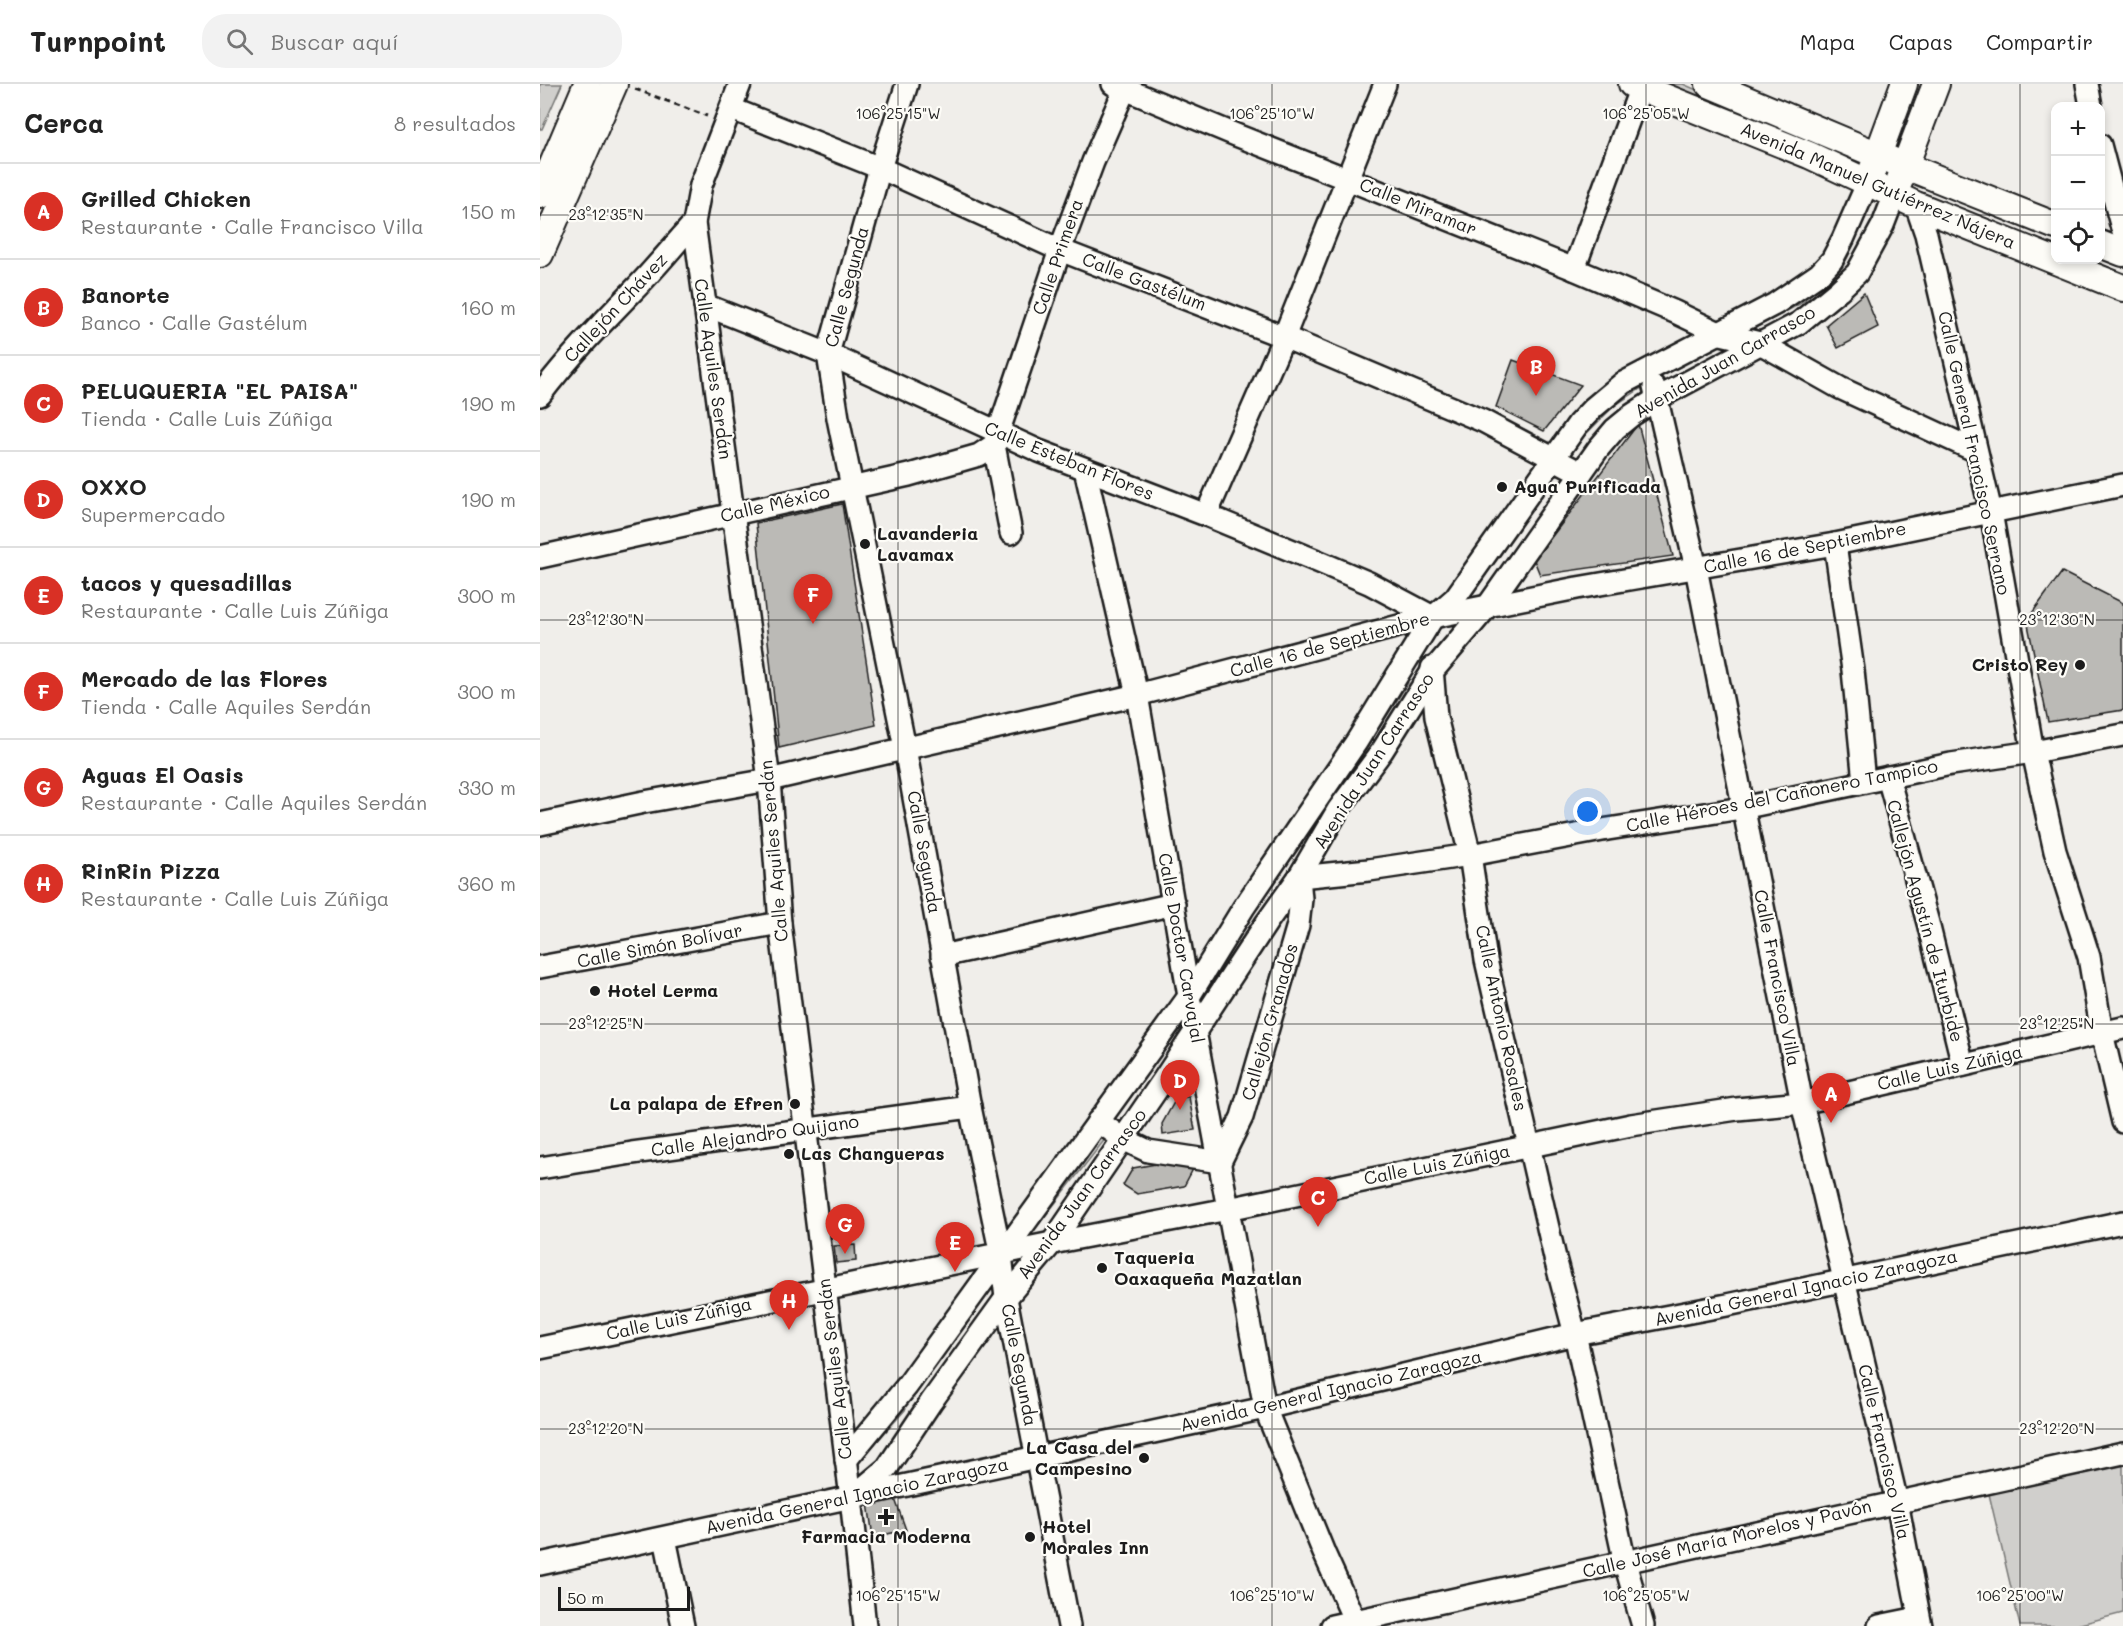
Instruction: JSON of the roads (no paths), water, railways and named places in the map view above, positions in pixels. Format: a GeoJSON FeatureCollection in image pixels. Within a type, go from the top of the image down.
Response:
{"type":"FeatureCollection","features":[{"type":"Feature","properties":{"kind":"main road"},"geometry":{"type":"LineString","coordinates":[[540,195],[587,84]]}},
{"type":"Feature","properties":{"kind":"main road","name":"Avenida Manuel Gutiérrez Nájera"},"geometry":{"type":"LineString","coordinates":[[1709,84],[2051,224]]}},
{"type":"Feature","properties":{"kind":"main road","name":"Avenida Juan Carrasco"},"geometry":{"type":"LineString","coordinates":[[1868,182],[1904,84]]}},
{"type":"Feature","properties":{"kind":"main road","name":"Avenida Juan Carrasco"},"geometry":{"type":"LineString","coordinates":[[1906,199],[1905,166],[1936,84]]}},
{"type":"Feature","properties":{"kind":"main road","name":"Avenida Manuel Gutiérrez Nájera"},"geometry":{"type":"LineString","coordinates":[[1638,85],[2123,288]]}},
{"type":"Feature","properties":{"kind":"main road"},"geometry":{"type":"LineString","coordinates":[[540,254],[624,86]]}},
{"type":"Feature","properties":{"kind":"main road"},"geometry":{"type":"LineString","coordinates":[[2105,246],[2123,253]]}},
{"type":"Feature","properties":{"kind":"street","name":"Calle Aquiles Serdán"},"geometry":{"type":"LineString","coordinates":[[740,84],[701,185],[694,223],[769,780],[780,923],[865,1626]]}},
{"type":"Feature","properties":{"kind":"street","name":"Calle Segunda"},"geometry":{"type":"LineString","coordinates":[[907,84],[880,168],[828,354],[838,417],[905,748],[970,1107],[1001,1254],[1006,1298],[1069,1626]]}},
{"type":"Feature","properties":{"kind":"street"},"geometry":{"type":"LineString","coordinates":[[1206,514],[1284,337],[1385,84]]}},
{"type":"Feature","properties":{"kind":"street"},"geometry":{"type":"LineString","coordinates":[[2087,84],[2090,102]]}},
{"type":"Feature","properties":{"kind":"street"},"geometry":{"type":"LineString","coordinates":[[1574,269],[1638,85]]}},
{"type":"Feature","properties":{"kind":"street","name":"Calle Miramar"},"geometry":{"type":"LineString","coordinates":[[1122,86],[1574,269],[1676,312],[1721,334],[1760,343],[1840,388],[1976,451]]}},
{"type":"Feature","properties":{"kind":"street","name":"Calle Primera"},"geometry":{"type":"LineString","coordinates":[[996,439],[1060,250],[1122,86]]}},
{"type":"Feature","properties":{"kind":"street","name":"Calle Gastélum"},"geometry":{"type":"LineString","coordinates":[[729,116],[880,168],[1060,250],[1284,337],[1483,421],[1581,473]]}},
{"type":"Feature","properties":{"kind":"street"},"geometry":{"type":"LineString","coordinates":[[2103,156],[2123,232]]}},
{"type":"Feature","properties":{"kind":"street","name":"Avenida Juan Carrasco"},"geometry":{"type":"LineString","coordinates":[[846,1460],[907,1386],[1190,995],[1244,907],[1358,741],[1433,617],[1455,598],[1578,424],[1623,383],[1721,334],[1791,295],[1819,274],[1832,260],[1868,182]]}},
{"type":"Feature","properties":{"kind":"street","name":"Avenida Juan Carrasco"},"geometry":{"type":"LineString","coordinates":[[851,1498],[887,1468],[931,1402],[1006,1298],[1052,1243],[1299,877],[1338,810],[1382,751],[1431,673],[1487,607],[1581,473],[1615,429],[1658,398],[1798,323],[1857,273],[1883,225],[1906,199]]}},
{"type":"Feature","properties":{"kind":"street","name":"Calle General Francisco Serrano"},"geometry":{"type":"LineString","coordinates":[[1906,199],[1926,234],[1990,513],[2033,752],[2055,851],[2089,957],[2102,1032],[2123,1122]]}},
{"type":"Feature","properties":{"kind":"street","name":"Callejón Chávez"},"geometry":{"type":"LineString","coordinates":[[540,395],[596,327],[634,291],[694,223]]}},
{"type":"Feature","properties":{"kind":"street","name":"Calle Esteban Flores"},"geometry":{"type":"LineString","coordinates":[[705,305],[828,354],[996,439],[1206,514],[1369,583],[1433,617]]}},
{"type":"Feature","properties":{"kind":"street","name":"Calle Francisco Villa"},"geometry":{"type":"LineString","coordinates":[[1649,369],[1658,398],[1673,474],[1696,568],[1802,1103],[1897,1502],[1919,1622]]}},
{"type":"Feature","properties":{"kind":"street"},"geometry":{"type":"LineString","coordinates":[[996,439],[1011,533]]}},
{"type":"Feature","properties":{"kind":"street","name":"Calle México"},"geometry":{"type":"LineString","coordinates":[[540,557],[909,475],[979,455],[996,439]]}},
{"type":"Feature","properties":{"kind":"street","name":"Calle Doctor Carvajal"},"geometry":{"type":"LineString","coordinates":[[1085,469],[1137,695],[1195,1031],[1265,1408],[1324,1553],[1356,1624]]}},
{"type":"Feature","properties":{"kind":"street","name":"Calle 16 de Septiembre"},"geometry":{"type":"LineString","coordinates":[[540,824],[644,802],[769,780],[1137,695],[1433,617],[1577,588],[1835,544],[2123,485]]}},
{"type":"Feature","properties":{"kind":"street"},"geometry":{"type":"LineString","coordinates":[[1835,544],[1853,670],[1864,782]]}},
{"type":"Feature","properties":{"kind":"street","name":"Calle Antonio Rosales"},"geometry":{"type":"LineString","coordinates":[[1433,617],[1431,673],[1436,717],[1470,855],[1486,960],[1528,1147],[1575,1334],[1625,1563],[1643,1626]]}},
{"type":"Feature","properties":{"kind":"street","name":"Calle Héroes del Cañonero Tampico"},"geometry":{"type":"LineString","coordinates":[[1299,877],[1369,870],[1470,855],[1608,829],[1742,808],[1951,764],[2033,752],[2123,735]]}},
{"type":"Feature","properties":{"kind":"street","name":"Callejón Agustín de Iturbide"},"geometry":{"type":"LineString","coordinates":[[1888,777],[1928,923],[1963,1065]]}},
{"type":"Feature","properties":{"kind":"street"},"geometry":{"type":"LineString","coordinates":[[1276,862],[1299,877]]}},
{"type":"Feature","properties":{"kind":"street","name":"Callejón Granados"},"geometry":{"type":"LineString","coordinates":[[1220,1162],[1242,1117],[1298,925],[1301,899],[1299,877]]}},
{"type":"Feature","properties":{"kind":"street"},"geometry":{"type":"LineString","coordinates":[[942,956],[1174,904]]}},
{"type":"Feature","properties":{"kind":"street","name":"Calle Simón Bolívar"},"geometry":{"type":"LineString","coordinates":[[540,967],[780,923]]}},
{"type":"Feature","properties":{"kind":"street","name":"Calle Luis Zúñiga"},"geometry":{"type":"LineString","coordinates":[[540,1348],[1631,1125],[1737,1109],[1802,1103],[2123,1028]]}},
{"type":"Feature","properties":{"kind":"street","name":"Calle Alejandro Quijano"},"geometry":{"type":"LineString","coordinates":[[540,1168],[632,1153],[970,1107]]}},
{"type":"Feature","properties":{"kind":"street"},"geometry":{"type":"LineString","coordinates":[[1098,1121],[1123,1139],[1148,1150],[1220,1162]]}},
{"type":"Feature","properties":{"kind":"street","name":"Avenida General Ignacio Zaragoza"},"geometry":{"type":"LineString","coordinates":[[540,1564],[1265,1408],[1575,1334],[2123,1222]]}},
{"type":"Feature","properties":{"kind":"street"},"geometry":{"type":"LineString","coordinates":[[907,1386],[931,1402]]}},
{"type":"Feature","properties":{"kind":"street","name":"Calle José María Morelos y Pavón"},"geometry":{"type":"LineString","coordinates":[[1332,1626],[1356,1624],[2123,1453]]}},
{"type":"Feature","properties":{"kind":"street"},"geometry":{"type":"LineString","coordinates":[[665,1538],[683,1626]]}},
{"type":"Feature","properties":{"kind":"street"},"geometry":{"type":"LineString","coordinates":[[1880,1626],[1919,1622]]}},
{"type":"Feature","properties":{"kind":"place","name":"Banorte"},"geometry":{"type":"Point","coordinates":[1536,396]}},
{"type":"Feature","properties":{"kind":"place","name":"Agua Purificada"},"geometry":{"type":"Point","coordinates":[1502,487]}},
{"type":"Feature","properties":{"kind":"place","name":"Lavanderia Lavamax"},"geometry":{"type":"Point","coordinates":[865,544]}},
{"type":"Feature","properties":{"kind":"place","name":"Mercado de las Flores"},"geometry":{"type":"Point","coordinates":[813,624]}},
{"type":"Feature","properties":{"kind":"place","name":"Cristo Rey"},"geometry":{"type":"Point","coordinates":[2080,665]}},
{"type":"Feature","properties":{"kind":"place","name":"Hotel Lerma"},"geometry":{"type":"Point","coordinates":[595,991]}},
{"type":"Feature","properties":{"kind":"place","name":"La palapa de Efren"},"geometry":{"type":"Point","coordinates":[795,1104]}},
{"type":"Feature","properties":{"kind":"place","name":"OXXO"},"geometry":{"type":"Point","coordinates":[1180,1110]}},
{"type":"Feature","properties":{"kind":"place","name":"Grilled Chicken"},"geometry":{"type":"Point","coordinates":[1831,1123]}},
{"type":"Feature","properties":{"kind":"place","name":"Las Changueras"},"geometry":{"type":"Point","coordinates":[789,1154]}},
{"type":"Feature","properties":{"kind":"place","name":"PELUQUERIA \"EL PAISA\""},"geometry":{"type":"Point","coordinates":[1318,1227]}},
{"type":"Feature","properties":{"kind":"place","name":"Aguas El Oasis"},"geometry":{"type":"Point","coordinates":[845,1254]}},
{"type":"Feature","properties":{"kind":"place","name":"Taqueria Oaxaqueña Mazatlan"},"geometry":{"type":"Point","coordinates":[1102,1268]}},
{"type":"Feature","properties":{"kind":"place","name":"tacos y quesadillas"},"geometry":{"type":"Point","coordinates":[955,1272]}},
{"type":"Feature","properties":{"kind":"place","name":"RinRin Pizza"},"geometry":{"type":"Point","coordinates":[789,1330]}},
{"type":"Feature","properties":{"kind":"place","name":"La Casa del Campesino"},"geometry":{"type":"Point","coordinates":[1144,1458]}},
{"type":"Feature","properties":{"kind":"place","name":"Farmacia Moderna"},"geometry":{"type":"Point","coordinates":[886,1517]}},
{"type":"Feature","properties":{"kind":"place","name":"Hotel Morales Inn"},"geometry":{"type":"Point","coordinates":[1030,1537]}}]}
